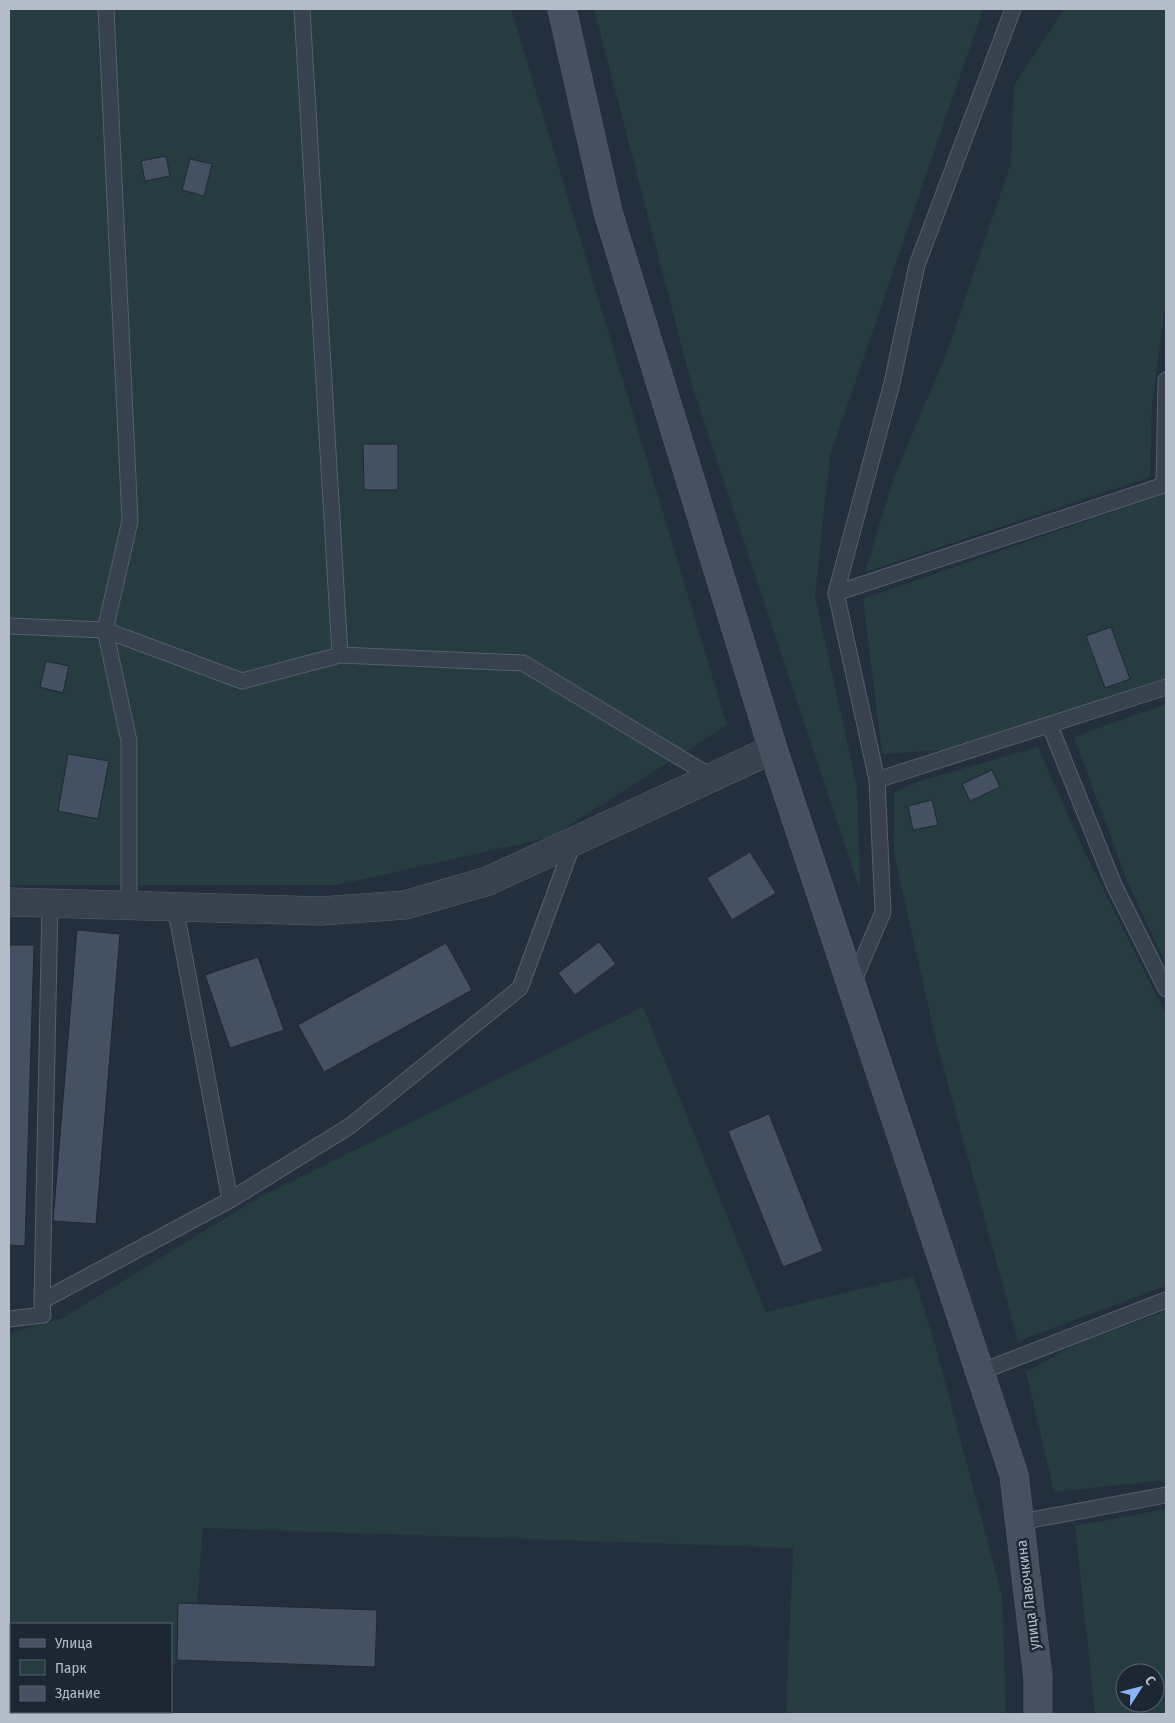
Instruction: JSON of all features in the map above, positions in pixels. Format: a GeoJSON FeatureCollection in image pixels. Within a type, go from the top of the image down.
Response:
{"type":"FeatureCollection","features":[{"type":"Feature","properties":{"kind":"main road","name":"улица Лавочкина"},"geometry":{"type":"LineString","coordinates":[[562,9],[608,212],[774,749],[1014,1475],[1038,1677],[1038,1714]]}},
{"type":"Feature","properties":{"kind":"street"},"geometry":{"type":"LineString","coordinates":[[9,902],[321,911],[405,905],[488,881],[774,749]]}},
{"type":"Feature","properties":{"kind":"lane"},"geometry":{"type":"LineString","coordinates":[[106,9],[130,521],[104,630],[129,741],[129,905]]}},
{"type":"Feature","properties":{"kind":"lane"},"geometry":{"type":"LineString","coordinates":[[302,9],[340,655]]}},
{"type":"Feature","properties":{"kind":"lane"},"geometry":{"type":"LineString","coordinates":[[852,985],[883,912],[877,780],[836,593],[892,383],[917,265],[1013,9]]}},
{"type":"Feature","properties":{"kind":"lane"},"geometry":{"type":"LineString","coordinates":[[836,593],[1165,484],[1166,380]]}},
{"type":"Feature","properties":{"kind":"lane"},"geometry":{"type":"LineString","coordinates":[[9,626],[104,630],[242,681],[340,655],[524,663],[712,777]]}},
{"type":"Feature","properties":{"kind":"lane"},"geometry":{"type":"LineString","coordinates":[[877,780],[1050,726],[1166,687]]}},
{"type":"Feature","properties":{"kind":"lane"},"geometry":{"type":"LineString","coordinates":[[1050,726],[1114,885],[1166,990]]}},
{"type":"Feature","properties":{"kind":"lane"},"geometry":{"type":"LineString","coordinates":[[42,1301],[230,1200],[350,1126],[520,988],[574,841]]}},
{"type":"Feature","properties":{"kind":"lane"},"geometry":{"type":"LineString","coordinates":[[9,1319],[43,1315],[50,902]]}},
{"type":"Feature","properties":{"kind":"lane"},"geometry":{"type":"LineString","coordinates":[[175,906],[230,1200]]}},
{"type":"Feature","properties":{"kind":"lane"},"geometry":{"type":"LineString","coordinates":[[980,1372],[1166,1300]]}},
{"type":"Feature","properties":{"kind":"lane"},"geometry":{"type":"LineString","coordinates":[[1020,1522],[1166,1496]]}},
{"type":"Feature","properties":{"kind":"green space"},"geometry":{"type":"Polygon","coordinates":[[[9,9],[511,9],[727,725],[551,837],[337,885],[9,885],[9,9]]]}},
{"type":"Feature","properties":{"kind":"green space"},"geometry":{"type":"Polygon","coordinates":[[[594,9],[983,9],[830,456],[815,596],[857,787],[860,890],[691,382],[594,9]]]}},
{"type":"Feature","properties":{"kind":"green space"},"geometry":{"type":"Polygon","coordinates":[[[1064,9],[1166,9],[1166,300],[1152,405],[1150,477],[865,572],[894,477],[947,352],[1011,163],[1014,85],[1064,9]]]}},
{"type":"Feature","properties":{"kind":"green space"},"geometry":{"type":"Polygon","coordinates":[[[1166,493],[1166,678],[946,750],[882,754],[863,599],[1166,493]]]}},
{"type":"Feature","properties":{"kind":"green space"},"geometry":{"type":"Polygon","coordinates":[[[1166,704],[1166,965],[1126,878],[1074,737],[1166,704]]]}},
{"type":"Feature","properties":{"kind":"green space"},"geometry":{"type":"Polygon","coordinates":[[[1038,747],[1084,851],[1166,1015],[1166,1286],[1018,1341],[936,1040],[894,854],[894,792],[924,780],[1038,747]]]}},
{"type":"Feature","properties":{"kind":"green space"},"geometry":{"type":"Polygon","coordinates":[[[643,1007],[766,1312],[914,1276],[936,1348],[1002,1596],[1006,1714],[786,1714],[793,1548],[203,1528],[197,1604],[178,1603],[177,1660],[172,1668],[172,1623],[10,1623],[9,1657],[9,1333],[63,1318],[258,1198],[643,1007]]]}},
{"type":"Feature","properties":{"kind":"green space"},"geometry":{"type":"Polygon","coordinates":[[[1166,1311],[1166,1480],[1054,1492],[1026,1372],[1074,1345],[1166,1311]]]}},
{"type":"Feature","properties":{"kind":"green space"},"geometry":{"type":"Polygon","coordinates":[[[1166,1509],[1166,1714],[1095,1714],[1075,1526],[1166,1509]]]}},
{"type":"Feature","properties":{"kind":"building"},"geometry":{"type":"Polygon","coordinates":[[[166,156],[170,176],[145,181],[141,161],[166,156]]]}},
{"type":"Feature","properties":{"kind":"building"},"geometry":{"type":"Polygon","coordinates":[[[190,159],[212,164],[204,196],[182,190],[190,159]]]}},
{"type":"Feature","properties":{"kind":"building"},"geometry":{"type":"Polygon","coordinates":[[[363,444],[398,444],[398,490],[364,490],[363,444]]]}},
{"type":"Feature","properties":{"kind":"building"},"geometry":{"type":"Polygon","coordinates":[[[1111,627],[1130,679],[1105,688],[1086,636],[1111,627]]]}},
{"type":"Feature","properties":{"kind":"building"},"geometry":{"type":"Polygon","coordinates":[[[46,661],[69,666],[63,693],[40,687],[46,661]]]}},
{"type":"Feature","properties":{"kind":"building"},"geometry":{"type":"Polygon","coordinates":[[[68,754],[109,761],[98,819],[58,811],[68,754]]]}},
{"type":"Feature","properties":{"kind":"building"},"geometry":{"type":"Polygon","coordinates":[[[992,770],[1000,787],[970,801],[962,784],[992,770]]]}},
{"type":"Feature","properties":{"kind":"building"},"geometry":{"type":"Polygon","coordinates":[[[932,800],[938,825],[913,830],[908,806],[932,800]]]}},
{"type":"Feature","properties":{"kind":"building"},"geometry":{"type":"Polygon","coordinates":[[[750,852],[776,893],[732,920],[707,878],[750,852]]]}},
{"type":"Feature","properties":{"kind":"building"},"geometry":{"type":"Polygon","coordinates":[[[77,930],[120,934],[96,1224],[53,1221],[77,930]]]}},
{"type":"Feature","properties":{"kind":"building"},"geometry":{"type":"Polygon","coordinates":[[[599,942],[616,964],[575,995],[558,973],[599,942]]]}},
{"type":"Feature","properties":{"kind":"building"},"geometry":{"type":"Polygon","coordinates":[[[446,943],[472,990],[324,1072],[298,1025],[446,943]]]}},
{"type":"Feature","properties":{"kind":"building"},"geometry":{"type":"Polygon","coordinates":[[[9,945],[34,945],[25,1246],[9,1245],[9,945]]]}},
{"type":"Feature","properties":{"kind":"building"},"geometry":{"type":"Polygon","coordinates":[[[258,957],[284,1030],[230,1048],[205,975],[258,957]]]}},
{"type":"Feature","properties":{"kind":"building"},"geometry":{"type":"Polygon","coordinates":[[[769,1114],[823,1251],[783,1267],[728,1131],[769,1114]]]}},
{"type":"Feature","properties":{"kind":"building"},"geometry":{"type":"Polygon","coordinates":[[[178,1603],[377,1610],[375,1667],[177,1660],[178,1603]]]}}]}
